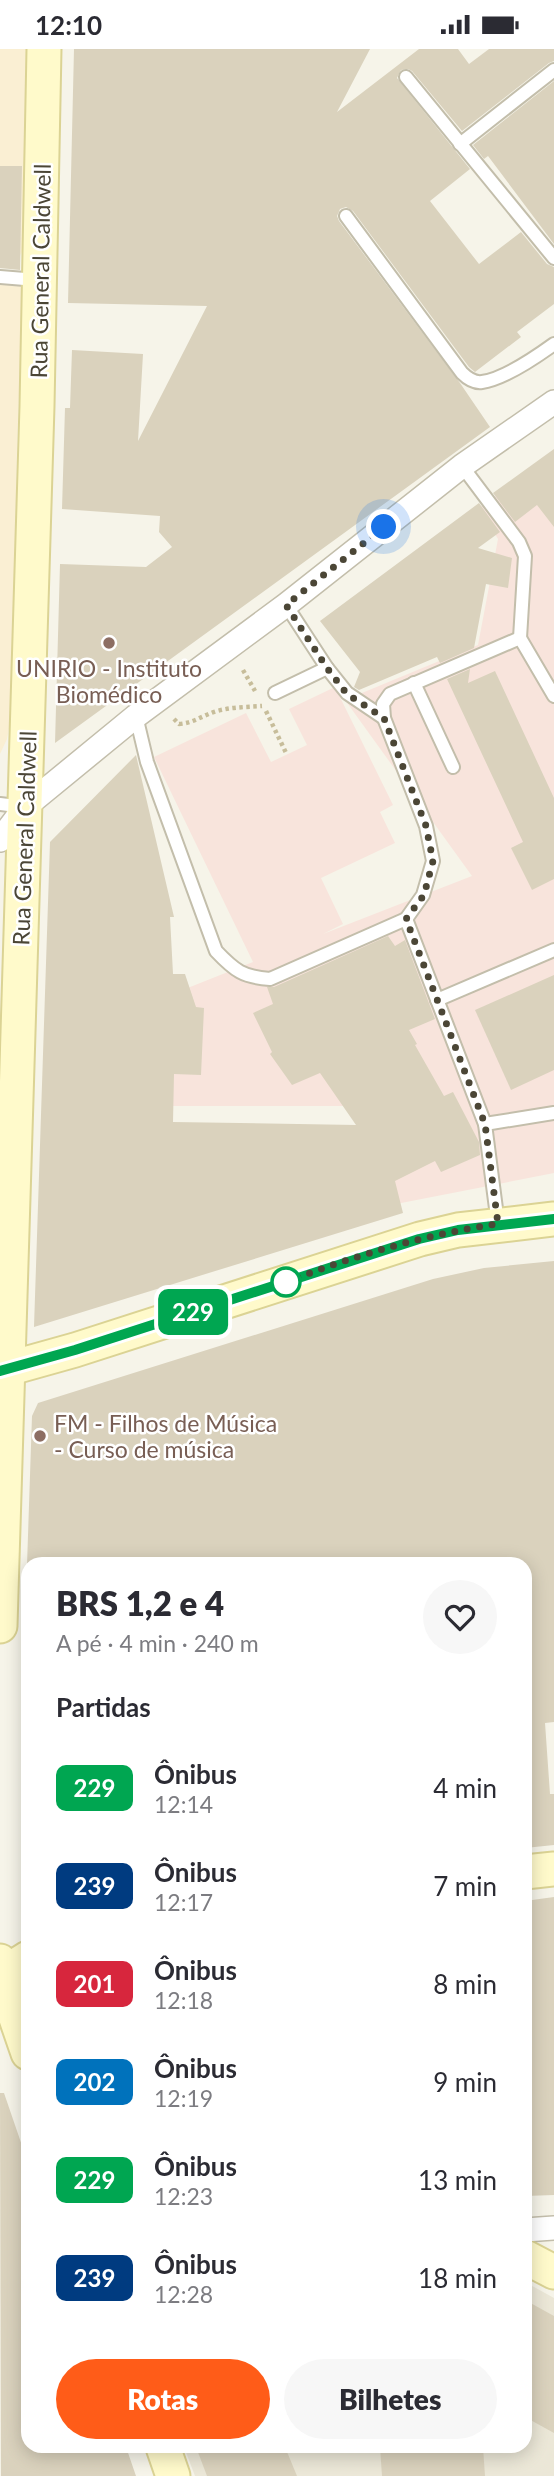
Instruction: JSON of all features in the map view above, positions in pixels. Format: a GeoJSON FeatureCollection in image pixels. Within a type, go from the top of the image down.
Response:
{"type":"FeatureCollection","features":[{"type":"Feature","properties":{"kind":"street","name":"Rua General Caldwell"},"geometry":{"type":"LineString","coordinates":[[0,1626],[12,806],[40,280],[44,49]]}},
{"type":"Feature","properties":{"kind":"street"},"geometry":{"type":"LineString","coordinates":[[0,841],[12,806],[286,605],[462,466],[554,402]]}},
{"type":"Feature","properties":{"kind":"street"},"geometry":{"type":"LineString","coordinates":[[4,1370],[419,1239],[498,1224],[554,1219]]}},
{"type":"Feature","properties":{"kind":"street"},"geometry":{"type":"LineString","coordinates":[[532,1871],[554,1869]]}},
{"type":"Feature","properties":{"kind":"street"},"geometry":{"type":"LineString","coordinates":[[11,1972],[21,2020]]}},
{"type":"Feature","properties":{"kind":"street"},"geometry":{"type":"LineString","coordinates":[[532,2230],[554,2228]]}},
{"type":"Feature","properties":{"kind":"street"},"geometry":{"type":"LineString","coordinates":[[532,2261],[554,2272]]}},
{"type":"Feature","properties":{"kind":"street"},"geometry":{"type":"LineString","coordinates":[[165,2453],[173,2476]]}},
{"type":"Feature","properties":{"kind":"lane"},"geometry":{"type":"LineString","coordinates":[[460,144],[554,70]]}},
{"type":"Feature","properties":{"kind":"lane"},"geometry":{"type":"LineString","coordinates":[[406,77],[554,258]]}},
{"type":"Feature","properties":{"kind":"lane"},"geometry":{"type":"LineString","coordinates":[[346,216],[461,373],[469,380],[481,382],[497,376],[554,344]]}},
{"type":"Feature","properties":{"kind":"lane"},"geometry":{"type":"LineString","coordinates":[[0,277],[40,280]]}},
{"type":"Feature","properties":{"kind":"lane"},"geometry":{"type":"LineString","coordinates":[[462,466],[519,541],[525,556],[520,638],[554,696]]}},
{"type":"Feature","properties":{"kind":"lane"},"geometry":{"type":"LineString","coordinates":[[286,605],[347,694],[384,718]]}},
{"type":"Feature","properties":{"kind":"lane"},"geometry":{"type":"LineString","coordinates":[[136,716],[147,762],[216,951],[233,969],[250,977],[270,979],[406,919],[424,895],[433,861],[426,826],[384,718],[383,704],[390,694],[520,638]]}},
{"type":"Feature","properties":{"kind":"lane"},"geometry":{"type":"LineString","coordinates":[[275,693],[327,668]]}},
{"type":"Feature","properties":{"kind":"lane"},"geometry":{"type":"LineString","coordinates":[[414,683],[453,767]]}},
{"type":"Feature","properties":{"kind":"lane"},"geometry":{"type":"LineString","coordinates":[[406,919],[485,1124],[498,1224]]}},
{"type":"Feature","properties":{"kind":"lane"},"geometry":{"type":"LineString","coordinates":[[438,1000],[554,950]]}},
{"type":"Feature","properties":{"kind":"lane"},"geometry":{"type":"LineString","coordinates":[[485,1124],[554,1113]]}},
{"type":"Feature","properties":{"kind":"path"},"geometry":{"type":"LineString","coordinates":[[243,670],[287,755]]}},
{"type":"Feature","properties":{"kind":"path"},"geometry":{"type":"LineString","coordinates":[[174,719],[179,724],[192,723],[212,712],[228,708],[263,706]]}},
{"type":"Feature","properties":{"kind":"shaded area"},"geometry":{"type":"Polygon","coordinates":[[[0,49],[29,49],[22,252],[19,257],[0,259],[0,49]]]}},
{"type":"Feature","properties":{"kind":"shaded area"},"geometry":{"type":"Polygon","coordinates":[[[0,273],[23,283],[12,712],[7,739],[0,754],[0,273]]]}},
{"type":"Feature","properties":{"kind":"shaded area"},"geometry":{"type":"Polygon","coordinates":[[[530,472],[554,502],[554,1173],[396,1204],[373,1106],[156,1106],[175,993],[253,962],[154,757],[246,713],[271,762],[307,745],[289,709],[335,687],[393,805],[380,812],[395,843],[321,878],[343,924],[323,934],[472,876],[345,700],[478,645],[498,539],[479,508],[530,472]]]}},
{"type":"Feature","properties":{"kind":"shaded area"},"geometry":{"type":"Polygon","coordinates":[[[532,2286],[554,2298],[554,2476],[195,2476],[186,2453],[532,2453],[532,2286]]]}},
{"type":"Feature","properties":{"kind":"building"},"geometry":{"type":"Polygon","coordinates":[[[74,49],[370,49],[337,112],[419,49],[458,49],[469,64],[489,49],[554,49],[554,61],[462,131],[412,71],[401,70],[397,78],[470,169],[430,201],[479,264],[521,232],[547,264],[554,267],[554,304],[517,332],[521,337],[475,372],[353,211],[346,207],[340,209],[337,216],[339,221],[490,427],[55,743],[60,564],[146,567],[172,547],[159,532],[160,516],[62,509],[65,408],[70,408],[72,350],[143,354],[138,441],[207,306],[68,303],[74,49]]]}},
{"type":"Feature","properties":{"kind":"building"},"geometry":{"type":"Polygon","coordinates":[[[554,81],[554,244],[488,156],[484,159],[473,145],[554,81]]]}},
{"type":"Feature","properties":{"kind":"building"},"geometry":{"type":"Polygon","coordinates":[[[0,166],[22,166],[20,270],[0,268],[0,166]]]}},
{"type":"Feature","properties":{"kind":"building"},"geometry":{"type":"Polygon","coordinates":[[[554,449],[554,527],[537,505],[515,522],[493,493],[554,449]]]}},
{"type":"Feature","properties":{"kind":"building"},"geometry":{"type":"Polygon","coordinates":[[[479,503],[500,532],[478,548],[512,558],[508,588],[486,584],[474,648],[440,663],[437,657],[359,690],[354,687],[360,672],[320,621],[479,503]]]}},
{"type":"Feature","properties":{"kind":"building"},"geometry":{"type":"Polygon","coordinates":[[[470,669],[468,683],[495,671],[554,798],[554,879],[532,890],[511,848],[523,842],[447,679],[470,669]]]}},
{"type":"Feature","properties":{"kind":"building"},"geometry":{"type":"Polygon","coordinates":[[[136,755],[174,917],[170,917],[173,974],[185,974],[196,1007],[204,1008],[201,1075],[174,1074],[173,1122],[356,1125],[320,1073],[292,1085],[270,1054],[272,1052],[253,1013],[273,1004],[267,987],[274,987],[388,936],[395,946],[405,940],[435,1019],[409,1030],[417,1044],[415,1045],[444,1096],[453,1092],[479,1142],[480,1155],[441,1172],[435,1161],[395,1181],[403,1213],[34,1327],[50,842],[136,755]]]}},
{"type":"Feature","properties":{"kind":"building"},"geometry":{"type":"Polygon","coordinates":[[[554,975],[554,1070],[511,1090],[475,1010],[554,975]]]}},
{"type":"Feature","properties":{"kind":"building"},"geometry":{"type":"Polygon","coordinates":[[[554,1261],[554,1722],[545,1723],[550,1794],[554,1794],[554,1845],[532,1847],[532,1557],[27,1557],[32,1416],[38,1403],[433,1279],[484,1268],[554,1261]]]}},
{"type":"Feature","properties":{"kind":"building"},"geometry":{"type":"Polygon","coordinates":[[[554,1897],[554,2195],[532,2196],[532,1900],[554,1897]]]}},
{"type":"Feature","properties":{"kind":"building"},"geometry":{"type":"Polygon","coordinates":[[[0,2093],[4,2093],[21,2143],[21,2453],[128,2453],[136,2476],[1,2476],[0,2093]]]}},
{"type":"Feature","properties":{"kind":"building"},"geometry":{"type":"Polygon","coordinates":[[[532,2304],[554,2316],[554,2433],[532,2421],[532,2304]]]}},
{"type":"Feature","properties":{"kind":"building"},"geometry":{"type":"Polygon","coordinates":[[[198,2453],[287,2453],[297,2476],[207,2476],[198,2453]]]}},
{"type":"Feature","properties":{"kind":"building"},"geometry":{"type":"Polygon","coordinates":[[[380,2453],[483,2453],[485,2476],[382,2476],[380,2453]]]}},
{"type":"Feature","properties":{"kind":"bus line","name":"229"},"geometry":{"type":"LineString","coordinates":[[0,1371],[75,1350],[419,1239],[498,1224],[554,1219]]}},
{"type":"Feature","properties":{"kind":"place","name":"UNIRIO - Instituto Biomédico"},"geometry":{"type":"Point","coordinates":[109,643]}},
{"type":"Feature","properties":{"kind":"place","name":"FM - Filhos de Música - Curso de música"},"geometry":{"type":"Point","coordinates":[40,1436]}},
{"type":"Feature","properties":{"kind":"route"},"geometry":{"type":"LineString","coordinates":[[286,1282],[419,1239],[498,1224],[485,1124],[406,919],[424,895],[433,861],[426,826],[384,718],[347,694],[286,605],[384,527]]}}]}
